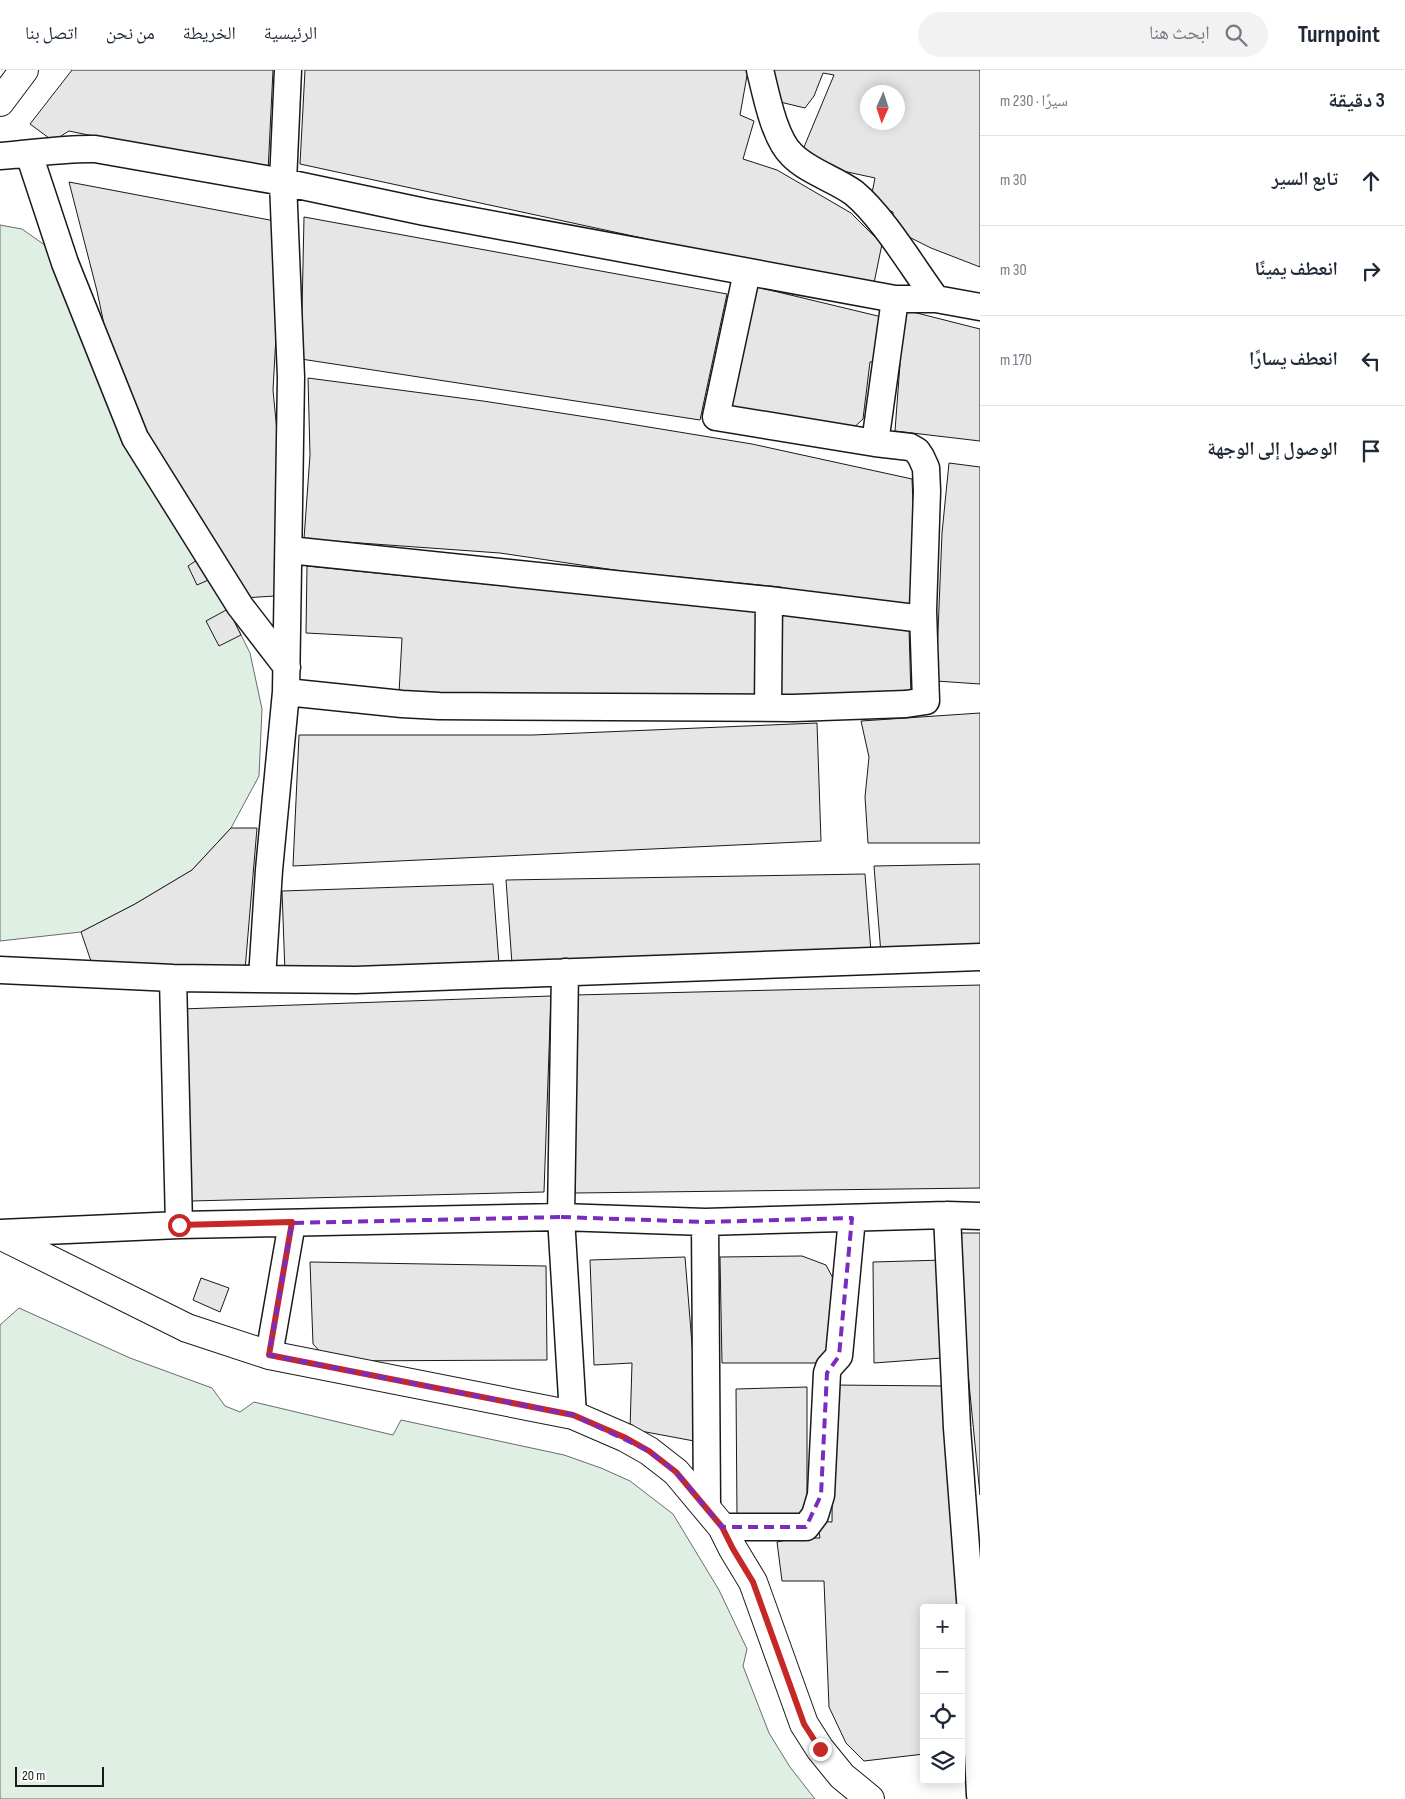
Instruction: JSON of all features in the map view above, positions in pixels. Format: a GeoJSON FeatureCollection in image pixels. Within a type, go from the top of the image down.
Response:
{"type":"FeatureCollection","features":[{"type":"Feature","properties":{"kind":"street"},"geometry":{"type":"LineString","coordinates":[[0,102],[24,70]]}},
{"type":"Feature","properties":{"kind":"street"},"geometry":{"type":"LineString","coordinates":[[262,978],[269,870],[286,680],[291,377],[283,182],[288,70]]}},
{"type":"Feature","properties":{"kind":"street"},"geometry":{"type":"LineString","coordinates":[[760,70],[782,143],[792,156],[854,193],[875,216],[936,299]]}},
{"type":"Feature","properties":{"kind":"street"},"geometry":{"type":"LineString","coordinates":[[0,156],[68,148],[94,149],[283,182],[425,212],[895,299],[936,299],[980,307]]}},
{"type":"Feature","properties":{"kind":"street"},"geometry":{"type":"LineString","coordinates":[[29,154],[65,263],[135,438],[286,680],[402,704],[439,706],[768,708],[906,704],[926,701],[924,619],[927,491],[926,468],[922,457],[910,447],[874,444],[716,417],[747,272]]}},
{"type":"Feature","properties":{"kind":"street"},"geometry":{"type":"LineString","coordinates":[[874,444],[895,299]]}},
{"type":"Feature","properties":{"kind":"street"},"geometry":{"type":"LineString","coordinates":[[289,550],[769,600],[924,619]]}},
{"type":"Feature","properties":{"kind":"street"},"geometry":{"type":"LineString","coordinates":[[768,708],[769,600]]}},
{"type":"Feature","properties":{"kind":"street"},"geometry":{"type":"LineString","coordinates":[[0,970],[173,978],[356,980],[980,956]]}},
{"type":"Feature","properties":{"kind":"street"},"geometry":{"type":"LineString","coordinates":[[565,972],[561,1217],[573,1415]]}},
{"type":"Feature","properties":{"kind":"street"},"geometry":{"type":"LineString","coordinates":[[173,978],[179,1225]]}},
{"type":"Feature","properties":{"kind":"street"},"geometry":{"type":"LineString","coordinates":[[0,1234],[179,1225],[561,1217],[705,1222],[947,1215],[980,1216]]}},
{"type":"Feature","properties":{"kind":"street"},"geometry":{"type":"LineString","coordinates":[[947,1215],[957,1428],[976,1626],[980,1795]]}},
{"type":"Feature","properties":{"kind":"street"},"geometry":{"type":"LineString","coordinates":[[715,1517],[806,1527],[818,1507],[821,1495],[827,1373],[829,1367],[839,1356],[852,1218]]}},
{"type":"Feature","properties":{"kind":"street"},"geometry":{"type":"LineString","coordinates":[[269,1355],[292,1222]]}},
{"type":"Feature","properties":{"kind":"street"},"geometry":{"type":"LineString","coordinates":[[705,1222],[715,1517]]}},
{"type":"Feature","properties":{"kind":"street"},"geometry":{"type":"LineString","coordinates":[[0,1234],[187,1328],[269,1355],[573,1415],[626,1438],[649,1451],[676,1472],[715,1517],[753,1582],[804,1724],[820,1749],[842,1776],[870,1799]]}},
{"type":"Feature","properties":{"kind":"highlighted area"},"geometry":{"type":"Polygon","coordinates":[[[561,1217],[705,1222],[852,1218],[839,1356],[827,1373],[821,1495],[806,1527],[722,1527],[676,1472],[649,1451],[573,1415],[269,1355],[292,1223],[561,1217]]]}},
{"type":"Feature","properties":{"kind":"green space"},"geometry":{"type":"Polygon","coordinates":[[[0,225],[22,229],[49,248],[250,653],[262,709],[259,776],[231,828],[192,870],[135,904],[81,932],[0,941],[0,225]]]}},
{"type":"Feature","properties":{"kind":"green space"},"geometry":{"type":"Polygon","coordinates":[[[19,1308],[130,1358],[212,1388],[225,1406],[240,1412],[254,1402],[393,1435],[401,1420],[564,1455],[630,1481],[673,1514],[719,1590],[747,1649],[743,1666],[769,1733],[790,1767],[815,1799],[0,1799],[0,1325],[19,1308]]]}},
{"type":"Feature","properties":{"kind":"building"},"geometry":{"type":"Polygon","coordinates":[[[72,70],[273,70],[268,172],[69,131],[53,141],[30,124],[72,70]]]}},
{"type":"Feature","properties":{"kind":"building"},"geometry":{"type":"Polygon","coordinates":[[[305,70],[748,70],[740,115],[754,121],[743,159],[777,170],[851,213],[882,244],[873,288],[300,164],[305,70]]]}},
{"type":"Feature","properties":{"kind":"building"},"geometry":{"type":"Polygon","coordinates":[[[771,70],[980,70],[980,267],[931,248],[893,229],[893,212],[870,203],[875,178],[820,166],[804,147],[834,75],[823,73],[814,96],[805,108],[780,102],[771,70]]]}},
{"type":"Feature","properties":{"kind":"building"},"geometry":{"type":"Polygon","coordinates":[[[69,182],[275,221],[276,336],[273,390],[280,463],[275,596],[243,598],[137,430],[110,353],[97,291],[69,182]]]}},
{"type":"Feature","properties":{"kind":"building"},"geometry":{"type":"Polygon","coordinates":[[[304,217],[727,294],[700,420],[301,359],[304,217]]]}},
{"type":"Feature","properties":{"kind":"building"},"geometry":{"type":"Polygon","coordinates":[[[753,286],[882,317],[874,362],[870,362],[863,419],[851,430],[729,409],[753,286]]]}},
{"type":"Feature","properties":{"kind":"building"},"geometry":{"type":"Polygon","coordinates":[[[905,310],[980,329],[980,441],[895,431],[900,364],[896,353],[905,310]]]}},
{"type":"Feature","properties":{"kind":"building"},"geometry":{"type":"Polygon","coordinates":[[[308,378],[483,401],[752,444],[912,479],[915,549],[914,611],[823,597],[780,587],[628,572],[500,553],[304,539],[310,455],[308,378]]]}},
{"type":"Feature","properties":{"kind":"building"},"geometry":{"type":"Polygon","coordinates":[[[949,463],[980,467],[980,684],[936,681],[942,533],[949,463]]]}},
{"type":"Feature","properties":{"kind":"building"},"geometry":{"type":"Polygon","coordinates":[[[203,556],[213,578],[197,585],[188,566],[203,556]]]}},
{"type":"Feature","properties":{"kind":"building"},"geometry":{"type":"Polygon","coordinates":[[[307,566],[761,612],[759,703],[399,693],[402,638],[306,633],[307,566]]]}},
{"type":"Feature","properties":{"kind":"building"},"geometry":{"type":"Polygon","coordinates":[[[228,609],[241,635],[219,646],[206,621],[228,609]]]}},
{"type":"Feature","properties":{"kind":"building"},"geometry":{"type":"Polygon","coordinates":[[[774,611],[909,629],[911,697],[777,700],[774,611]]]}},
{"type":"Feature","properties":{"kind":"building"},"geometry":{"type":"Polygon","coordinates":[[[980,713],[980,843],[868,843],[865,797],[869,757],[861,721],[980,713]]]}},
{"type":"Feature","properties":{"kind":"building"},"geometry":{"type":"Polygon","coordinates":[[[817,723],[821,841],[293,866],[299,735],[533,735],[817,723]]]}},
{"type":"Feature","properties":{"kind":"building"},"geometry":{"type":"Polygon","coordinates":[[[231,828],[257,828],[245,970],[94,970],[81,932],[135,904],[192,870],[231,828]]]}},
{"type":"Feature","properties":{"kind":"building"},"geometry":{"type":"Polygon","coordinates":[[[980,864],[980,949],[881,954],[874,866],[980,864]]]}},
{"type":"Feature","properties":{"kind":"building"},"geometry":{"type":"Polygon","coordinates":[[[865,874],[871,952],[512,964],[506,880],[865,874]]]}},
{"type":"Feature","properties":{"kind":"building"},"geometry":{"type":"Polygon","coordinates":[[[493,884],[499,964],[285,973],[282,891],[493,884]]]}},
{"type":"Feature","properties":{"kind":"building"},"geometry":{"type":"Polygon","coordinates":[[[980,985],[980,1188],[575,1193],[575,995],[980,985]]]}},
{"type":"Feature","properties":{"kind":"building"},"geometry":{"type":"Polygon","coordinates":[[[551,996],[544,1192],[191,1201],[181,1009],[551,996]]]}},
{"type":"Feature","properties":{"kind":"building"},"geometry":{"type":"Polygon","coordinates":[[[958,1233],[980,1233],[980,1495],[960,1292],[958,1233]]]}},
{"type":"Feature","properties":{"kind":"building"},"geometry":{"type":"Polygon","coordinates":[[[802,1256],[826,1265],[834,1280],[831,1363],[722,1363],[720,1257],[802,1256]]]}},
{"type":"Feature","properties":{"kind":"building"},"geometry":{"type":"Polygon","coordinates":[[[685,1257],[694,1369],[694,1441],[630,1429],[632,1363],[594,1365],[590,1260],[685,1257]]]}},
{"type":"Feature","properties":{"kind":"building"},"geometry":{"type":"Polygon","coordinates":[[[944,1260],[942,1358],[874,1363],[873,1262],[944,1260]]]}},
{"type":"Feature","properties":{"kind":"building"},"geometry":{"type":"Polygon","coordinates":[[[310,1262],[546,1266],[547,1360],[329,1361],[313,1344],[310,1262]]]}},
{"type":"Feature","properties":{"kind":"building"},"geometry":{"type":"Polygon","coordinates":[[[201,1278],[229,1288],[220,1312],[193,1300],[201,1278]]]}},
{"type":"Feature","properties":{"kind":"building"},"geometry":{"type":"Polygon","coordinates":[[[833,1385],[944,1386],[959,1604],[920,1604],[920,1754],[864,1761],[846,1743],[829,1707],[824,1581],[782,1581],[777,1542],[796,1538],[820,1538],[817,1521],[832,1522],[833,1385]]]}},
{"type":"Feature","properties":{"kind":"building"},"geometry":{"type":"Polygon","coordinates":[[[807,1387],[807,1518],[737,1517],[736,1389],[807,1387]]]}},
{"type":"Feature","properties":{"kind":"route"},"geometry":{"type":"LineString","coordinates":[[179,1225],[292,1222],[269,1355],[573,1415],[626,1438],[649,1451],[676,1472],[722,1527],[753,1582],[804,1724],[820,1749]]}}]}
